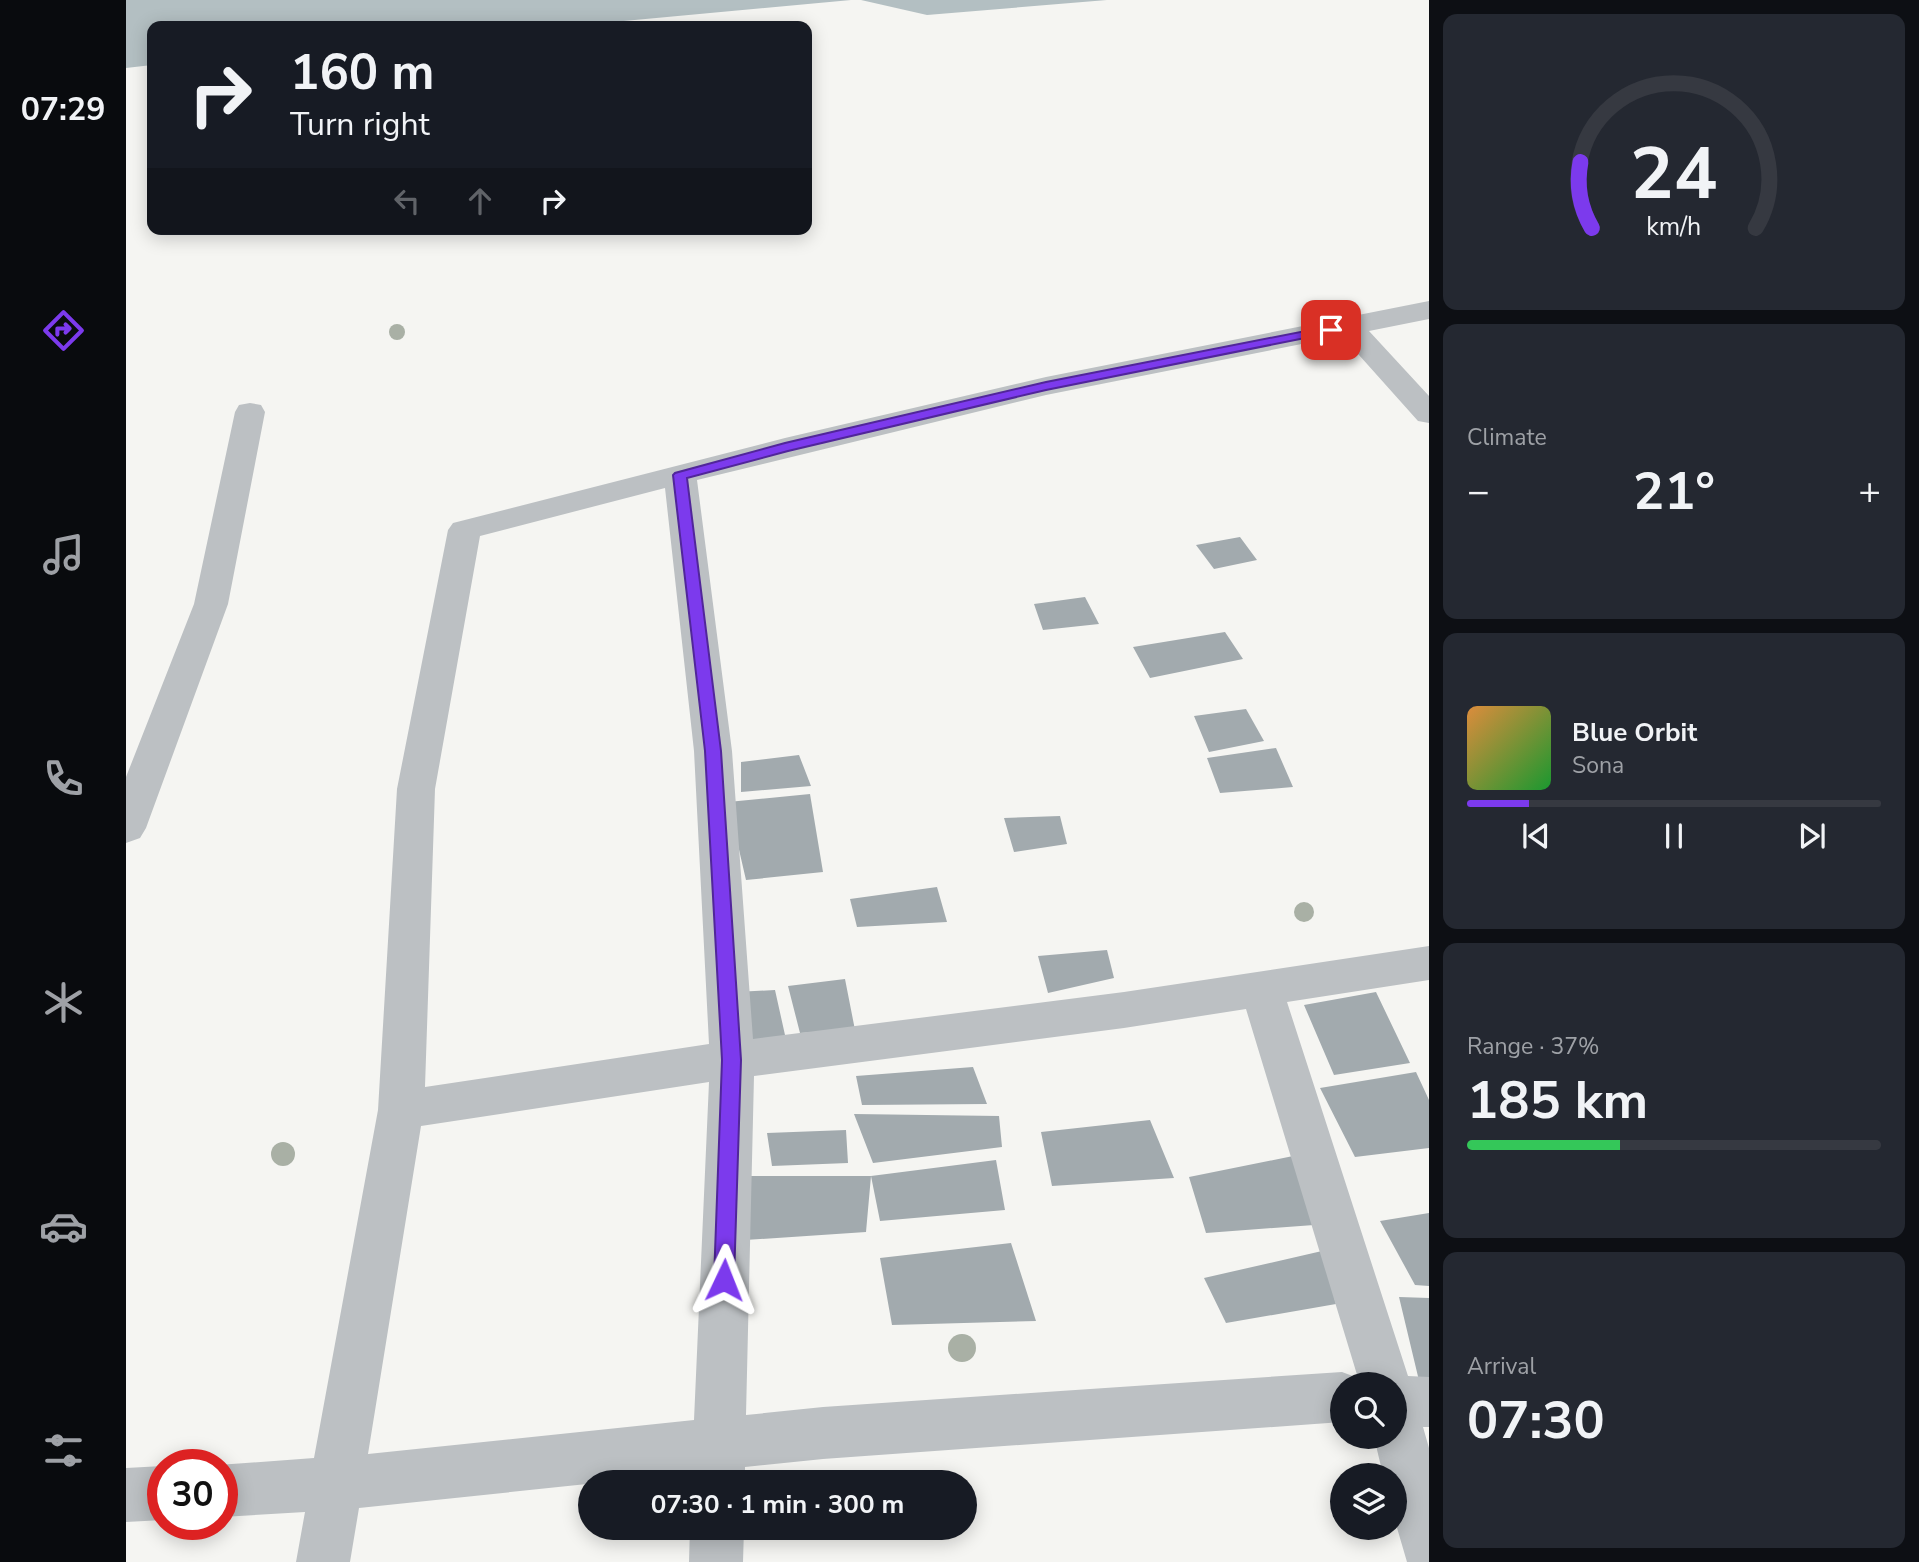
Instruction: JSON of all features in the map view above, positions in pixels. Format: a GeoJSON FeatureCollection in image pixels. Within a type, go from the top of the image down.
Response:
{"type":"FeatureCollection","features":[{"type":"Feature","properties":{"kind":"street"},"geometry":{"type":"LineString","coordinates":[[323,1562],[401,1110],[416,789],[465,530],[785,447],[1046,386],[1429,310]]}},
{"type":"Feature","properties":{"kind":"street"},"geometry":{"type":"LineString","coordinates":[[1349,326],[1429,414]]}},
{"type":"Feature","properties":{"kind":"street"},"geometry":{"type":"LineString","coordinates":[[126,828],[211,604],[250,412]]}},
{"type":"Feature","properties":{"kind":"street"},"geometry":{"type":"LineString","coordinates":[[680,475],[713,751],[732,1060],[718,1463]]}},
{"type":"Feature","properties":{"kind":"street"},"geometry":{"type":"LineString","coordinates":[[401,1110],[732,1060],[1124,1010],[1429,963]]}},
{"type":"Feature","properties":{"kind":"street"},"geometry":{"type":"LineString","coordinates":[[1261,989],[1381,1372]]}},
{"type":"Feature","properties":{"kind":"street"},"geometry":{"type":"LineString","coordinates":[[238,1489],[718,1463],[822,1433],[1330,1398]]}},
{"type":"Feature","properties":{"kind":"street"},"geometry":{"type":"LineString","coordinates":[[1407,1401],[1429,1402]]}},
{"type":"Feature","properties":{"kind":"street"},"geometry":{"type":"LineString","coordinates":[[1403,1449],[1429,1549]]}},
{"type":"Feature","properties":{"kind":"street"},"geometry":{"type":"LineString","coordinates":[[126,1495],[147,1494]]}},
{"type":"Feature","properties":{"kind":"street"},"geometry":{"type":"LineString","coordinates":[[716,1562],[717,1540]]}},
{"type":"Feature","properties":{"kind":"shaded area"},"geometry":{"type":"Polygon","coordinates":[[[126,0],[851,0],[624,21],[147,21],[147,66],[126,68],[126,0]]]}},
{"type":"Feature","properties":{"kind":"shaded area"},"geometry":{"type":"Polygon","coordinates":[[[861,0],[1107,0],[927,15],[861,0]]]}},
{"type":"Feature","properties":{"kind":"building"},"geometry":{"type":"Polygon","coordinates":[[[1240,537],[1257,560],[1214,569],[1196,545],[1240,537]]]}},
{"type":"Feature","properties":{"kind":"building"},"geometry":{"type":"Polygon","coordinates":[[[1085,597],[1099,624],[1043,630],[1034,604],[1085,597]]]}},
{"type":"Feature","properties":{"kind":"building"},"geometry":{"type":"Polygon","coordinates":[[[1225,632],[1243,659],[1150,678],[1133,647],[1225,632]]]}},
{"type":"Feature","properties":{"kind":"building"},"geometry":{"type":"Polygon","coordinates":[[[1246,709],[1264,741],[1209,752],[1194,716],[1246,709]]]}},
{"type":"Feature","properties":{"kind":"building"},"geometry":{"type":"Polygon","coordinates":[[[1276,748],[1293,787],[1220,793],[1207,758],[1276,748]]]}},
{"type":"Feature","properties":{"kind":"building"},"geometry":{"type":"Polygon","coordinates":[[[799,755],[811,786],[741,792],[741,762],[799,755]]]}},
{"type":"Feature","properties":{"kind":"building"},"geometry":{"type":"Polygon","coordinates":[[[810,794],[823,872],[746,880],[728,802],[810,794]]]}},
{"type":"Feature","properties":{"kind":"building"},"geometry":{"type":"Polygon","coordinates":[[[1060,816],[1067,844],[1014,852],[1004,818],[1060,816]]]}},
{"type":"Feature","properties":{"kind":"building"},"geometry":{"type":"Polygon","coordinates":[[[937,887],[947,922],[857,927],[850,899],[937,887]]]}},
{"type":"Feature","properties":{"kind":"building"},"geometry":{"type":"Polygon","coordinates":[[[1107,950],[1114,978],[1048,993],[1038,956],[1107,950]]]}},
{"type":"Feature","properties":{"kind":"building"},"geometry":{"type":"Polygon","coordinates":[[[845,979],[855,1030],[800,1033],[788,986],[845,979]]]}},
{"type":"Feature","properties":{"kind":"building"},"geometry":{"type":"Polygon","coordinates":[[[775,990],[787,1044],[744,1044],[736,992],[775,990]]]}},
{"type":"Feature","properties":{"kind":"building"},"geometry":{"type":"Polygon","coordinates":[[[1376,992],[1410,1063],[1334,1075],[1304,1005],[1376,992]]]}},
{"type":"Feature","properties":{"kind":"building"},"geometry":{"type":"Polygon","coordinates":[[[973,1067],[987,1104],[862,1105],[856,1076],[973,1067]]]}},
{"type":"Feature","properties":{"kind":"building"},"geometry":{"type":"Polygon","coordinates":[[[1416,1072],[1429,1100],[1429,1148],[1355,1157],[1320,1088],[1416,1072]]]}},
{"type":"Feature","properties":{"kind":"building"},"geometry":{"type":"Polygon","coordinates":[[[854,1114],[999,1116],[1002,1147],[873,1163],[854,1114]]]}},
{"type":"Feature","properties":{"kind":"building"},"geometry":{"type":"Polygon","coordinates":[[[1150,1120],[1174,1178],[1052,1186],[1041,1132],[1150,1120]]]}},
{"type":"Feature","properties":{"kind":"building"},"geometry":{"type":"Polygon","coordinates":[[[846,1130],[848,1163],[772,1166],[767,1133],[846,1130]]]}},
{"type":"Feature","properties":{"kind":"building"},"geometry":{"type":"Polygon","coordinates":[[[1298,1155],[1314,1225],[1206,1233],[1189,1177],[1298,1155]]]}},
{"type":"Feature","properties":{"kind":"building"},"geometry":{"type":"Polygon","coordinates":[[[996,1160],[1005,1210],[880,1221],[871,1176],[996,1160]]]}},
{"type":"Feature","properties":{"kind":"building"},"geometry":{"type":"Polygon","coordinates":[[[742,1176],[871,1176],[866,1232],[745,1240],[742,1176]]]}},
{"type":"Feature","properties":{"kind":"building"},"geometry":{"type":"Polygon","coordinates":[[[1429,1213],[1429,1286],[1415,1285],[1380,1221],[1429,1213]]]}},
{"type":"Feature","properties":{"kind":"building"},"geometry":{"type":"Polygon","coordinates":[[[1011,1243],[1036,1321],[892,1325],[880,1258],[1011,1243]]]}},
{"type":"Feature","properties":{"kind":"building"},"geometry":{"type":"Polygon","coordinates":[[[1322,1251],[1336,1304],[1226,1323],[1204,1278],[1322,1251]]]}},
{"type":"Feature","properties":{"kind":"building"},"geometry":{"type":"Polygon","coordinates":[[[1399,1297],[1429,1298],[1429,1389],[1421,1389],[1399,1297]]]}},
{"type":"Feature","properties":{"kind":"route"},"geometry":{"type":"LineString","coordinates":[[724,1280],[732,1060],[713,751],[680,475],[785,447],[1046,386],[1331,330]]}}]}
